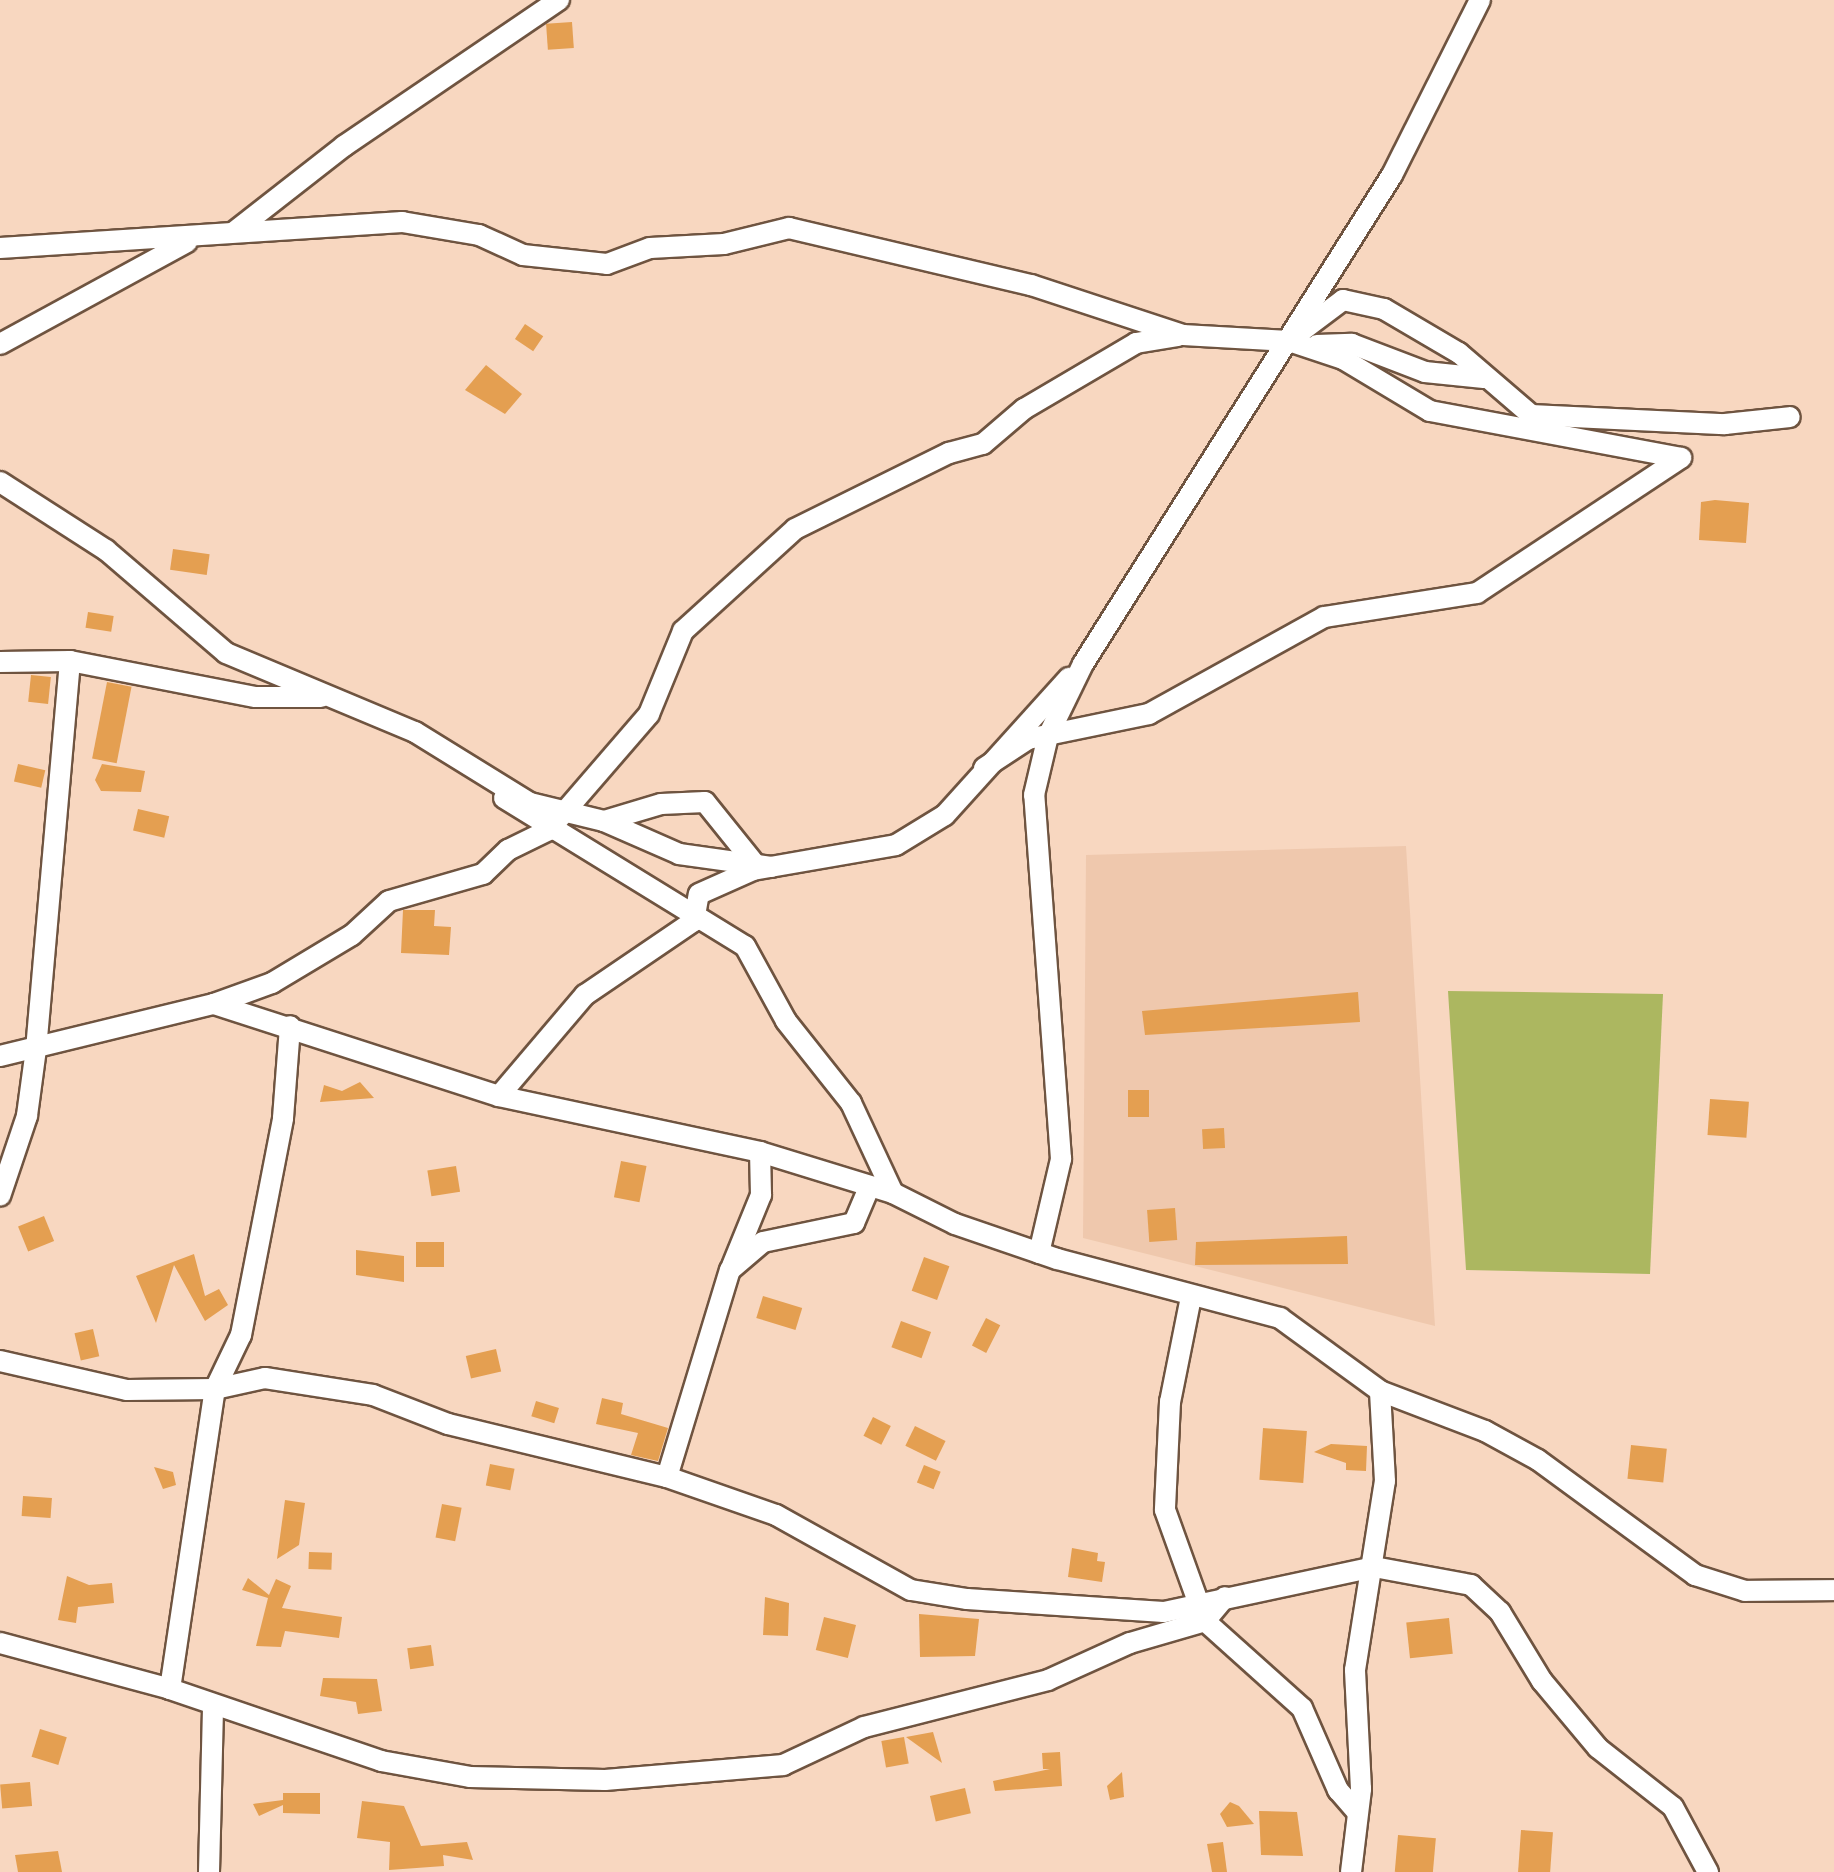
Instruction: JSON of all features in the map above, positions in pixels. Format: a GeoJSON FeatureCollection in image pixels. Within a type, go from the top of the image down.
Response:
{"type":"FeatureCollection","features":[{"type":"Feature","properties":{"kind":"street"},"geometry":{"type":"LineString","coordinates":[[0,344],[176,244],[235,231],[344,146],[559,0]]}},
{"type":"Feature","properties":{"kind":"street"},"geometry":{"type":"LineString","coordinates":[[1039,1253],[1061,1159],[1034,795],[1048,736],[1083,664],[1293,342],[1392,175],[1480,0]]}},
{"type":"Feature","properties":{"kind":"street"},"geometry":{"type":"LineString","coordinates":[[0,248],[402,222],[479,235],[523,255],[607,264],[650,248],[724,244],[789,228],[1031,285],[1183,335]]}},
{"type":"Feature","properties":{"kind":"street"},"geometry":{"type":"LineString","coordinates":[[1293,342],[1343,300],[1384,309],[1459,353],[1484,378],[1531,415],[1725,424],[1790,417]]}},
{"type":"Feature","properties":{"kind":"street"},"geometry":{"type":"LineString","coordinates":[[0,1056],[214,1004],[272,983],[352,935],[389,901],[483,874],[508,850],[549,830],[570,812],[649,714],[683,631],[795,529],[983,444],[1024,409],[1136,343],[1183,335],[1352,344],[1425,372],[1484,378]]}},
{"type":"Feature","properties":{"kind":"street"},"geometry":{"type":"LineString","coordinates":[[984,768],[1028,739],[1149,714],[1324,617],[1477,593],[1681,458],[1430,411],[1343,359],[1293,342]]}},
{"type":"Feature","properties":{"kind":"street"},"geometry":{"type":"LineString","coordinates":[[0,482],[106,550],[226,653],[415,732],[530,803],[604,821],[679,854],[762,865],[896,845],[945,815],[984,768],[1083,664]]}},
{"type":"Feature","properties":{"kind":"street"},"geometry":{"type":"LineString","coordinates":[[0,662],[70,661],[256,697],[327,697]]}},
{"type":"Feature","properties":{"kind":"street"},"geometry":{"type":"LineString","coordinates":[[0,1196],[27,1116],[36,1049],[70,661]]}},
{"type":"Feature","properties":{"kind":"street"},"geometry":{"type":"LineString","coordinates":[[479,772],[510,805],[681,903],[694,921],[745,946],[786,1021],[851,1103],[893,1193]]}},
{"type":"Feature","properties":{"kind":"street"},"geometry":{"type":"LineString","coordinates":[[604,821],[661,804],[705,802],[762,865]]}},
{"type":"Feature","properties":{"kind":"street"},"geometry":{"type":"LineString","coordinates":[[499,1096],[585,995],[694,921],[699,894],[762,865]]}},
{"type":"Feature","properties":{"kind":"street"},"geometry":{"type":"LineString","coordinates":[[214,1004],[290,1026],[499,1096],[760,1152],[893,1193],[955,1224],[1039,1253],[1191,1297],[1280,1318],[1380,1391],[1485,1431],[1538,1460],[1695,1575],[1745,1591],[1834,1590]]}},
{"type":"Feature","properties":{"kind":"street"},"geometry":{"type":"LineString","coordinates":[[170,1689],[215,1389],[241,1335],[283,1118],[290,1026]]}},
{"type":"Feature","properties":{"kind":"street"},"geometry":{"type":"LineString","coordinates":[[667,1477],[730,1270],[761,1195],[760,1152]]}},
{"type":"Feature","properties":{"kind":"street"},"geometry":{"type":"LineString","coordinates":[[730,1270],[763,1242],[854,1223],[869,1188]]}},
{"type":"Feature","properties":{"kind":"street"},"geometry":{"type":"LineString","coordinates":[[1191,1297],[1170,1402],[1165,1510],[1204,1612],[1302,1708],[1338,1790],[1358,1813]]}},
{"type":"Feature","properties":{"kind":"street"},"geometry":{"type":"LineString","coordinates":[[0,1361],[127,1390],[215,1389],[265,1378],[373,1395],[448,1424],[667,1477],[776,1515],[911,1590],[1164,1612],[1204,1612]]}},
{"type":"Feature","properties":{"kind":"street"},"geometry":{"type":"LineString","coordinates":[[1351,1872],[1358,1813],[1355,1670],[1374,1567],[1385,1481],[1380,1391]]}},
{"type":"Feature","properties":{"kind":"street"},"geometry":{"type":"LineString","coordinates":[[0,1643],[170,1689],[381,1761],[470,1777],[714,1775],[783,1765],[864,1727],[1048,1680],[1204,1612],[1225,1597],[1374,1567],[1471,1585],[1500,1612],[1542,1681],[1598,1748],[1673,1807],[1708,1872]]}},
{"type":"Feature","properties":{"kind":"street"},"geometry":{"type":"LineString","coordinates":[[209,1872],[216,1828],[213,1706]]}},
{"type":"Feature","properties":{"kind":"shaded area"},"geometry":{"type":"Polygon","coordinates":[[[1406,846],[1435,1326],[1083,1238],[1086,855],[1406,846]]]}},
{"type":"Feature","properties":{"kind":"green space"},"geometry":{"type":"Polygon","coordinates":[[[1448,991],[1663,994],[1650,1274],[1466,1270],[1448,991]]]}},
{"type":"Feature","properties":{"kind":"building"},"geometry":{"type":"Polygon","coordinates":[[[572,22],[574,48],[548,50],[546,24],[572,22]]]}},
{"type":"Feature","properties":{"kind":"building"},"geometry":{"type":"Polygon","coordinates":[[[525,324],[543,336],[533,351],[515,339],[525,324]]]}},
{"type":"Feature","properties":{"kind":"building"},"geometry":{"type":"Polygon","coordinates":[[[486,365],[522,394],[505,414],[465,390],[486,365]]]}},
{"type":"Feature","properties":{"kind":"building"},"geometry":{"type":"Polygon","coordinates":[[[1701,502],[1749,503],[1746,543],[1699,540],[1701,502]]]}},
{"type":"Feature","properties":{"kind":"building"},"geometry":{"type":"Polygon","coordinates":[[[173,549],[210,554],[207,575],[170,570],[173,549]]]}},
{"type":"Feature","properties":{"kind":"building"},"geometry":{"type":"Polygon","coordinates":[[[88,612],[114,616],[111,632],[85,628],[88,612]]]}},
{"type":"Feature","properties":{"kind":"building"},"geometry":{"type":"Polygon","coordinates":[[[31,675],[51,677],[48,704],[28,702],[31,675]]]}},
{"type":"Feature","properties":{"kind":"building"},"geometry":{"type":"Polygon","coordinates":[[[107,682],[132,687],[117,763],[92,759],[107,682]]]}},
{"type":"Feature","properties":{"kind":"building"},"geometry":{"type":"Polygon","coordinates":[[[18,764],[45,770],[41,788],[14,782],[18,764]]]}},
{"type":"Feature","properties":{"kind":"building"},"geometry":{"type":"Polygon","coordinates":[[[102,764],[145,771],[141,792],[101,791],[95,780],[102,764]]]}},
{"type":"Feature","properties":{"kind":"building"},"geometry":{"type":"Polygon","coordinates":[[[138,809],[169,816],[164,838],[133,830],[138,809]]]}},
{"type":"Feature","properties":{"kind":"building"},"geometry":{"type":"Polygon","coordinates":[[[403,910],[435,910],[434,926],[451,927],[449,955],[401,953],[403,910]]]}},
{"type":"Feature","properties":{"kind":"building"},"geometry":{"type":"Polygon","coordinates":[[[1358,992],[1360,1022],[1145,1035],[1142,1011],[1358,992]]]}},
{"type":"Feature","properties":{"kind":"building"},"geometry":{"type":"Polygon","coordinates":[[[360,1082],[374,1098],[320,1102],[324,1085],[342,1091],[360,1082]]]}},
{"type":"Feature","properties":{"kind":"building"},"geometry":{"type":"Polygon","coordinates":[[[1128,1090],[1149,1090],[1149,1117],[1128,1117],[1128,1090]]]}},
{"type":"Feature","properties":{"kind":"building"},"geometry":{"type":"Polygon","coordinates":[[[1710,1099],[1749,1102],[1746,1138],[1707,1135],[1710,1099]]]}},
{"type":"Feature","properties":{"kind":"building"},"geometry":{"type":"Polygon","coordinates":[[[1224,1128],[1225,1148],[1203,1149],[1202,1129],[1224,1128]]]}},
{"type":"Feature","properties":{"kind":"building"},"geometry":{"type":"Polygon","coordinates":[[[621,1161],[647,1166],[639,1202],[614,1197],[621,1161]]]}},
{"type":"Feature","properties":{"kind":"building"},"geometry":{"type":"Polygon","coordinates":[[[456,1166],[460,1192],[431,1196],[427,1171],[456,1166]]]}},
{"type":"Feature","properties":{"kind":"building"},"geometry":{"type":"Polygon","coordinates":[[[1175,1208],[1177,1240],[1149,1242],[1147,1210],[1175,1208]]]}},
{"type":"Feature","properties":{"kind":"building"},"geometry":{"type":"Polygon","coordinates":[[[44,1216],[54,1241],[28,1252],[18,1226],[44,1216]]]}},
{"type":"Feature","properties":{"kind":"building"},"geometry":{"type":"Polygon","coordinates":[[[1347,1236],[1348,1264],[1195,1265],[1196,1242],[1347,1236]]]}},
{"type":"Feature","properties":{"kind":"building"},"geometry":{"type":"Polygon","coordinates":[[[416,1242],[444,1242],[444,1267],[416,1267],[416,1242]]]}},
{"type":"Feature","properties":{"kind":"building"},"geometry":{"type":"Polygon","coordinates":[[[356,1250],[404,1256],[404,1282],[356,1275],[356,1250]]]}},
{"type":"Feature","properties":{"kind":"building"},"geometry":{"type":"Polygon","coordinates":[[[194,1254],[205,1296],[219,1289],[228,1305],[205,1321],[174,1265],[156,1323],[136,1276],[194,1254]]]}},
{"type":"Feature","properties":{"kind":"building"},"geometry":{"type":"Polygon","coordinates":[[[924,1257],[949,1266],[937,1300],[912,1291],[924,1257]]]}},
{"type":"Feature","properties":{"kind":"building"},"geometry":{"type":"Polygon","coordinates":[[[763,1296],[802,1308],[795,1330],[756,1318],[763,1296]]]}},
{"type":"Feature","properties":{"kind":"building"},"geometry":{"type":"Polygon","coordinates":[[[986,1318],[1000,1325],[986,1353],[972,1346],[986,1318]]]}},
{"type":"Feature","properties":{"kind":"building"},"geometry":{"type":"Polygon","coordinates":[[[901,1321],[931,1332],[921,1358],[891,1347],[901,1321]]]}},
{"type":"Feature","properties":{"kind":"building"},"geometry":{"type":"Polygon","coordinates":[[[93,1329],[99,1356],[81,1361],[74,1333],[93,1329]]]}},
{"type":"Feature","properties":{"kind":"building"},"geometry":{"type":"Polygon","coordinates":[[[496,1349],[501,1371],[471,1378],[466,1356],[496,1349]]]}},
{"type":"Feature","properties":{"kind":"building"},"geometry":{"type":"Polygon","coordinates":[[[602,1398],[623,1403],[621,1414],[668,1428],[658,1461],[631,1455],[638,1433],[596,1424],[602,1398]]]}},
{"type":"Feature","properties":{"kind":"building"},"geometry":{"type":"Polygon","coordinates":[[[536,1401],[559,1408],[554,1423],[531,1416],[536,1401]]]}},
{"type":"Feature","properties":{"kind":"building"},"geometry":{"type":"Polygon","coordinates":[[[873,1417],[891,1426],[881,1445],[863,1436],[873,1417]]]}},
{"type":"Feature","properties":{"kind":"building"},"geometry":{"type":"Polygon","coordinates":[[[915,1426],[946,1441],[936,1461],[905,1446],[915,1426]]]}},
{"type":"Feature","properties":{"kind":"building"},"geometry":{"type":"Polygon","coordinates":[[[1263,1428],[1307,1431],[1303,1483],[1259,1480],[1263,1428]]]}},
{"type":"Feature","properties":{"kind":"building"},"geometry":{"type":"Polygon","coordinates":[[[1331,1444],[1367,1446],[1366,1471],[1346,1470],[1346,1463],[1314,1452],[1331,1444]]]}},
{"type":"Feature","properties":{"kind":"building"},"geometry":{"type":"Polygon","coordinates":[[[1631,1445],[1667,1449],[1663,1483],[1627,1479],[1631,1445]]]}},
{"type":"Feature","properties":{"kind":"building"},"geometry":{"type":"Polygon","coordinates":[[[490,1464],[515,1469],[510,1490],[486,1486],[490,1464]]]}},
{"type":"Feature","properties":{"kind":"building"},"geometry":{"type":"Polygon","coordinates":[[[924,1465],[941,1472],[934,1489],[917,1483],[924,1465]]]}},
{"type":"Feature","properties":{"kind":"building"},"geometry":{"type":"Polygon","coordinates":[[[154,1467],[173,1472],[176,1485],[163,1489],[154,1467]]]}},
{"type":"Feature","properties":{"kind":"building"},"geometry":{"type":"Polygon","coordinates":[[[23,1496],[52,1498],[51,1518],[22,1516],[23,1496]]]}},
{"type":"Feature","properties":{"kind":"building"},"geometry":{"type":"Polygon","coordinates":[[[285,1500],[305,1503],[299,1545],[277,1559],[285,1500]]]}},
{"type":"Feature","properties":{"kind":"building"},"geometry":{"type":"Polygon","coordinates":[[[442,1504],[462,1508],[455,1541],[436,1537],[442,1504]]]}},
{"type":"Feature","properties":{"kind":"building"},"geometry":{"type":"Polygon","coordinates":[[[1072,1548],[1098,1553],[1097,1561],[1105,1562],[1102,1582],[1068,1577],[1072,1548]]]}},
{"type":"Feature","properties":{"kind":"building"},"geometry":{"type":"Polygon","coordinates":[[[309,1552],[332,1553],[331,1570],[308,1569],[309,1552]]]}},
{"type":"Feature","properties":{"kind":"building"},"geometry":{"type":"Polygon","coordinates":[[[67,1576],[89,1585],[112,1583],[114,1603],[78,1607],[76,1623],[58,1620],[67,1576]]]}},
{"type":"Feature","properties":{"kind":"building"},"geometry":{"type":"Polygon","coordinates":[[[248,1578],[269,1595],[276,1579],[291,1586],[282,1608],[342,1617],[339,1638],[285,1631],[281,1647],[256,1646],[268,1598],[242,1590],[248,1578]]]}},
{"type":"Feature","properties":{"kind":"building"},"geometry":{"type":"Polygon","coordinates":[[[765,1597],[789,1603],[788,1636],[763,1635],[765,1597]]]}},
{"type":"Feature","properties":{"kind":"building"},"geometry":{"type":"Polygon","coordinates":[[[919,1614],[979,1619],[975,1656],[920,1657],[919,1614]]]}},
{"type":"Feature","properties":{"kind":"building"},"geometry":{"type":"Polygon","coordinates":[[[824,1617],[856,1625],[848,1658],[816,1650],[824,1617]]]}},
{"type":"Feature","properties":{"kind":"building"},"geometry":{"type":"Polygon","coordinates":[[[1449,1618],[1453,1654],[1410,1658],[1406,1622],[1449,1618]]]}},
{"type":"Feature","properties":{"kind":"building"},"geometry":{"type":"Polygon","coordinates":[[[431,1645],[434,1666],[410,1669],[407,1648],[431,1645]]]}},
{"type":"Feature","properties":{"kind":"building"},"geometry":{"type":"Polygon","coordinates":[[[323,1678],[377,1679],[382,1711],[358,1714],[356,1702],[320,1696],[323,1678]]]}},
{"type":"Feature","properties":{"kind":"building"},"geometry":{"type":"Polygon","coordinates":[[[40,1729],[67,1737],[58,1765],[32,1757],[40,1729]]]}},
{"type":"Feature","properties":{"kind":"building"},"geometry":{"type":"Polygon","coordinates":[[[933,1732],[942,1763],[906,1737],[933,1732]]]}},
{"type":"Feature","properties":{"kind":"building"},"geometry":{"type":"Polygon","coordinates":[[[904,1737],[909,1764],[886,1768],[881,1741],[904,1737]]]}},
{"type":"Feature","properties":{"kind":"building"},"geometry":{"type":"Polygon","coordinates":[[[1060,1752],[1062,1786],[995,1791],[993,1781],[1050,1769],[1043,1769],[1042,1753],[1060,1752]]]}},
{"type":"Feature","properties":{"kind":"building"},"geometry":{"type":"Polygon","coordinates":[[[1122,1772],[1124,1797],[1110,1800],[1107,1786],[1122,1772]]]}},
{"type":"Feature","properties":{"kind":"building"},"geometry":{"type":"Polygon","coordinates":[[[30,1782],[32,1806],[2,1809],[0,1785],[30,1782]]]}},
{"type":"Feature","properties":{"kind":"building"},"geometry":{"type":"Polygon","coordinates":[[[965,1788],[971,1813],[936,1821],[930,1796],[965,1788]]]}},
{"type":"Feature","properties":{"kind":"building"},"geometry":{"type":"Polygon","coordinates":[[[283,1793],[320,1793],[320,1814],[283,1813],[283,1805],[259,1816],[253,1804],[283,1800],[283,1793]]]}},
{"type":"Feature","properties":{"kind":"building"},"geometry":{"type":"Polygon","coordinates":[[[362,1801],[404,1806],[421,1846],[467,1842],[473,1860],[443,1855],[444,1866],[389,1870],[390,1842],[357,1838],[362,1801]]]}},
{"type":"Feature","properties":{"kind":"building"},"geometry":{"type":"Polygon","coordinates":[[[1230,1802],[1239,1806],[1254,1824],[1227,1827],[1220,1814],[1230,1802]]]}},
{"type":"Feature","properties":{"kind":"building"},"geometry":{"type":"Polygon","coordinates":[[[1259,1811],[1297,1812],[1303,1856],[1261,1855],[1259,1811]]]}},
{"type":"Feature","properties":{"kind":"building"},"geometry":{"type":"Polygon","coordinates":[[[1521,1830],[1553,1832],[1550,1872],[1518,1872],[1521,1830]]]}},
{"type":"Feature","properties":{"kind":"building"},"geometry":{"type":"Polygon","coordinates":[[[1398,1835],[1436,1838],[1433,1872],[1395,1872],[1398,1835]]]}},
{"type":"Feature","properties":{"kind":"building"},"geometry":{"type":"Polygon","coordinates":[[[1223,1842],[1227,1872],[1212,1872],[1207,1844],[1223,1842]]]}},
{"type":"Feature","properties":{"kind":"building"},"geometry":{"type":"Polygon","coordinates":[[[58,1851],[62,1872],[18,1872],[15,1855],[58,1851]]]}}]}
